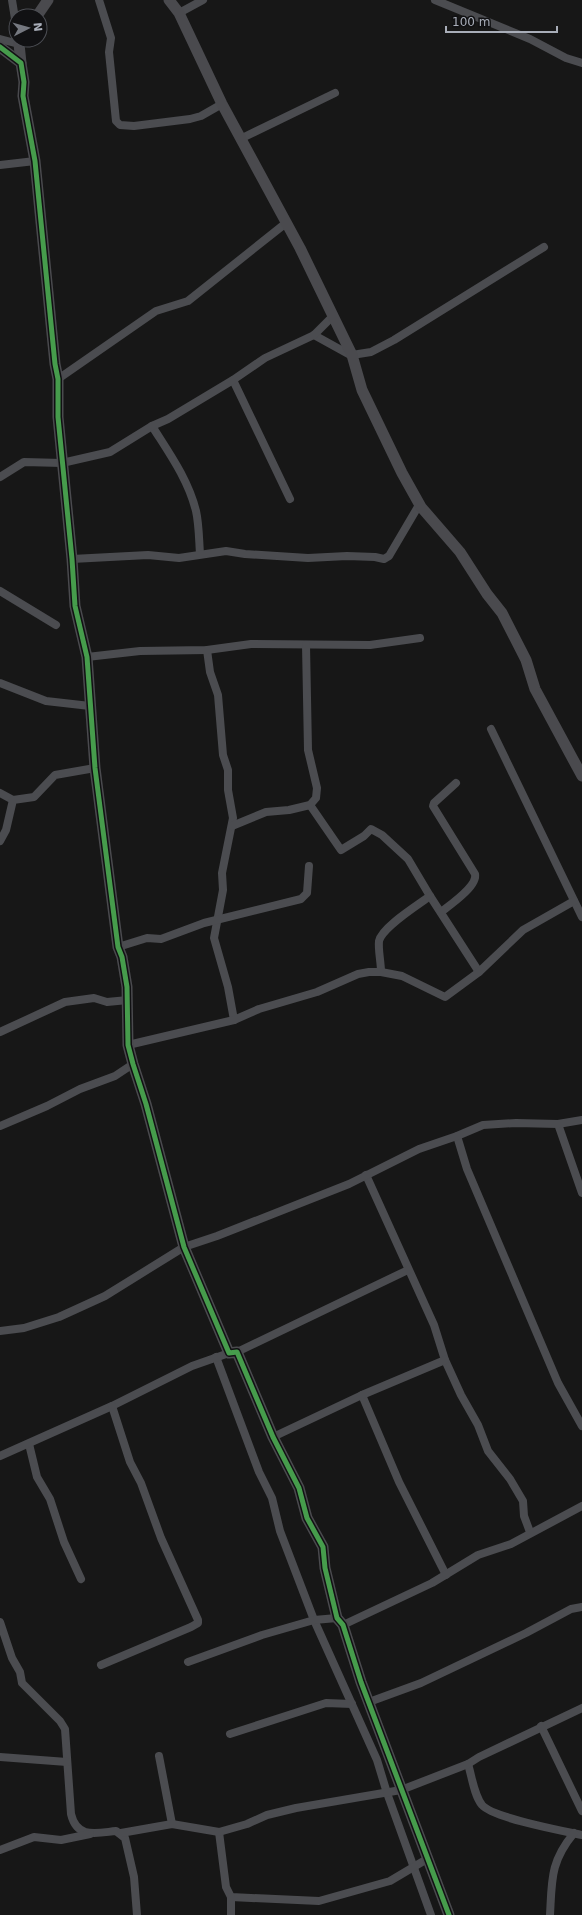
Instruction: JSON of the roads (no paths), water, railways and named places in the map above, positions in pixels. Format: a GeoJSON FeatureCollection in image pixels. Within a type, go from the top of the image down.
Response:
{"type":"FeatureCollection","features":[{"type":"Feature","properties":{"kind":"street"},"geometry":{"type":"LineString","coordinates":[[99,0],[112,38],[109,52],[116,121],[120,125],[134,126],[190,119],[201,116],[222,104]]}},
{"type":"Feature","properties":{"kind":"street"},"geometry":{"type":"LineString","coordinates":[[169,0],[178,13],[222,104],[286,223],[333,316],[352,356],[362,390],[419,504],[442,533],[460,552],[487,594],[502,613],[526,660],[535,689],[582,776]]}},
{"type":"Feature","properties":{"kind":"street"},"geometry":{"type":"LineString","coordinates":[[178,13],[203,0]]}},
{"type":"Feature","properties":{"kind":"street"},"geometry":{"type":"LineString","coordinates":[[435,0],[530,39],[566,58],[582,63]]}},
{"type":"Feature","properties":{"kind":"street"},"geometry":{"type":"LineString","coordinates":[[0,47],[21,63]]}},
{"type":"Feature","properties":{"kind":"street"},"geometry":{"type":"LineString","coordinates":[[20,48],[24,82],[23,96],[34,161],[55,364],[58,379],[58,417],[72,559],[75,606],[87,657],[96,768],[118,947],[122,957],[128,1000],[128,1045],[146,1104],[184,1247],[273,1437],[299,1488],[307,1518],[323,1547],[325,1568],[340,1621],[401,1790],[449,1915]]}},
{"type":"Feature","properties":{"kind":"street"},"geometry":{"type":"LineString","coordinates":[[240,139],[336,93]]}},
{"type":"Feature","properties":{"kind":"street"},"geometry":{"type":"LineString","coordinates":[[0,165],[34,161]]}},
{"type":"Feature","properties":{"kind":"street"},"geometry":{"type":"LineString","coordinates":[[58,379],[156,311],[188,301],[286,223]]}},
{"type":"Feature","properties":{"kind":"street"},"geometry":{"type":"LineString","coordinates":[[314,335],[352,356],[371,352],[394,340],[544,247]]}},
{"type":"Feature","properties":{"kind":"street"},"geometry":{"type":"LineString","coordinates":[[0,477],[24,462],[62,463],[110,452],[152,426],[168,420],[234,380],[265,358],[314,335],[333,316]]}},
{"type":"Feature","properties":{"kind":"street"},"geometry":{"type":"LineString","coordinates":[[234,380],[290,499]]}},
{"type":"Feature","properties":{"kind":"street"},"geometry":{"type":"LineString","coordinates":[[152,426],[181,472],[193,502],[196,512],[200,554]]}},
{"type":"Feature","properties":{"kind":"street"},"geometry":{"type":"LineString","coordinates":[[72,559],[148,555],[179,558],[226,551],[245,554],[308,558],[347,556],[375,557],[384,559],[389,556],[419,504]]}},
{"type":"Feature","properties":{"kind":"street"},"geometry":{"type":"LineString","coordinates":[[0,591],[56,625]]}},
{"type":"Feature","properties":{"kind":"street"},"geometry":{"type":"LineString","coordinates":[[87,657],[140,651],[207,650],[251,644],[370,645],[420,638]]}},
{"type":"Feature","properties":{"kind":"street"},"geometry":{"type":"LineString","coordinates":[[232,826],[266,812],[289,810],[310,804],[316,798],[317,788],[308,750],[306,645]]}},
{"type":"Feature","properties":{"kind":"street"},"geometry":{"type":"LineString","coordinates":[[207,650],[210,672],[218,695],[223,754],[228,770],[232,826],[227,843],[222,873],[223,890],[214,938],[228,987],[234,1020]]}},
{"type":"Feature","properties":{"kind":"street"},"geometry":{"type":"LineString","coordinates":[[0,683],[46,701],[90,706]]}},
{"type":"Feature","properties":{"kind":"street"},"geometry":{"type":"LineString","coordinates":[[491,729],[582,917]]}},
{"type":"Feature","properties":{"kind":"street"},"geometry":{"type":"LineString","coordinates":[[0,793],[13,800],[34,797],[55,775],[96,768]]}},
{"type":"Feature","properties":{"kind":"street"},"geometry":{"type":"LineString","coordinates":[[440,912],[475,882],[476,878],[433,806],[434,803],[456,783]]}},
{"type":"Feature","properties":{"kind":"street"},"geometry":{"type":"LineString","coordinates":[[0,841],[6,830],[13,800]]}},
{"type":"Feature","properties":{"kind":"street"},"geometry":{"type":"LineString","coordinates":[[310,804],[341,850],[364,836],[371,829],[382,835],[408,859],[479,972]]}},
{"type":"Feature","properties":{"kind":"street"},"geometry":{"type":"LineString","coordinates":[[118,947],[147,938],[160,939],[168,937],[218,920],[301,899],[307,893],[309,866]]}},
{"type":"Feature","properties":{"kind":"street"},"geometry":{"type":"LineString","coordinates":[[381,972],[379,941],[383,933],[406,913],[430,896]]}},
{"type":"Feature","properties":{"kind":"street"},"geometry":{"type":"LineString","coordinates":[[128,1045],[234,1020],[259,1009],[317,992],[358,974],[369,972],[381,972],[402,976],[445,997],[479,972],[523,930],[574,901]]}},
{"type":"Feature","properties":{"kind":"street"},"geometry":{"type":"LineString","coordinates":[[0,1032],[65,1002],[94,998],[107,1002],[128,1000]]}},
{"type":"Feature","properties":{"kind":"street"},"geometry":{"type":"LineString","coordinates":[[0,1126],[47,1106],[80,1089],[115,1076],[133,1064]]}},
{"type":"Feature","properties":{"kind":"street"},"geometry":{"type":"LineString","coordinates":[[0,1331],[24,1328],[59,1317],[98,1299],[184,1247],[231,1231],[366,1175],[420,1149],[457,1136],[483,1124],[558,1124],[582,1120]]}},
{"type":"Feature","properties":{"kind":"street"},"geometry":{"type":"LineString","coordinates":[[558,1124],[582,1193]]}},
{"type":"Feature","properties":{"kind":"street"},"geometry":{"type":"LineString","coordinates":[[457,1136],[467,1169],[558,1383],[582,1426]]}},
{"type":"Feature","properties":{"kind":"street"},"geometry":{"type":"LineString","coordinates":[[366,1175],[434,1325],[445,1360],[461,1395],[478,1425],[488,1451],[510,1479],[523,1501],[524,1516],[530,1532]]}},
{"type":"Feature","properties":{"kind":"street"},"geometry":{"type":"LineString","coordinates":[[0,1456],[112,1406],[192,1366],[216,1357],[233,1353],[408,1270]]}},
{"type":"Feature","properties":{"kind":"street"},"geometry":{"type":"LineString","coordinates":[[216,1357],[259,1472],[272,1498],[280,1531],[314,1620],[376,1760],[432,1915]]}},
{"type":"Feature","properties":{"kind":"street"},"geometry":{"type":"LineString","coordinates":[[273,1437],[362,1395],[445,1360]]}},
{"type":"Feature","properties":{"kind":"street"},"geometry":{"type":"LineString","coordinates":[[362,1395],[399,1482],[446,1575]]}},
{"type":"Feature","properties":{"kind":"street"},"geometry":{"type":"LineString","coordinates":[[101,1664],[198,1624],[198,1620],[161,1538],[141,1483],[130,1462],[112,1406]]}},
{"type":"Feature","properties":{"kind":"street"},"geometry":{"type":"LineString","coordinates":[[29,1444],[37,1477],[50,1499],[64,1542],[81,1579]]}},
{"type":"Feature","properties":{"kind":"street"},"geometry":{"type":"LineString","coordinates":[[188,1662],[262,1635],[314,1620],[340,1621],[446,1575],[478,1555],[511,1544],[530,1532],[582,1506]]}},
{"type":"Feature","properties":{"kind":"street"},"geometry":{"type":"LineString","coordinates":[[370,1702],[421,1682],[526,1633],[571,1609],[582,1607]]}},
{"type":"Feature","properties":{"kind":"street"},"geometry":{"type":"LineString","coordinates":[[0,1622],[12,1658],[20,1672],[22,1683],[60,1721],[65,1729],[71,1814],[74,1825],[79,1829],[93,1833]]}},
{"type":"Feature","properties":{"kind":"street"},"geometry":{"type":"LineString","coordinates":[[230,1734],[284,1718],[326,1703],[352,1704]]}},
{"type":"Feature","properties":{"kind":"street"},"geometry":{"type":"LineString","coordinates":[[0,1850],[34,1837],[61,1840],[93,1833],[116,1831],[121,1833],[172,1824],[219,1832],[247,1824],[267,1815],[296,1808],[401,1790],[468,1764],[479,1756],[582,1708]]}},
{"type":"Feature","properties":{"kind":"street"},"geometry":{"type":"LineString","coordinates":[[541,1726],[582,1811]]}},
{"type":"Feature","properties":{"kind":"street"},"geometry":{"type":"LineString","coordinates":[[159,1756],[172,1824]]}},
{"type":"Feature","properties":{"kind":"street"},"geometry":{"type":"LineString","coordinates":[[0,1757],[67,1762]]}},
{"type":"Feature","properties":{"kind":"street"},"geometry":{"type":"LineString","coordinates":[[468,1764],[478,1799],[483,1807],[523,1822],[578,1834]]}},
{"type":"Feature","properties":{"kind":"street"},"geometry":{"type":"LineString","coordinates":[[219,1832],[226,1887],[231,1896],[231,1915]]}},
{"type":"Feature","properties":{"kind":"street"},"geometry":{"type":"LineString","coordinates":[[121,1833],[125,1838],[134,1877],[137,1915]]}},
{"type":"Feature","properties":{"kind":"street"},"geometry":{"type":"LineString","coordinates":[[550,1915],[556,1862],[559,1853],[578,1834]]}},
{"type":"Feature","properties":{"kind":"street"},"geometry":{"type":"LineString","coordinates":[[231,1896],[319,1901],[390,1881],[415,1868],[427,1859]]}}]}
